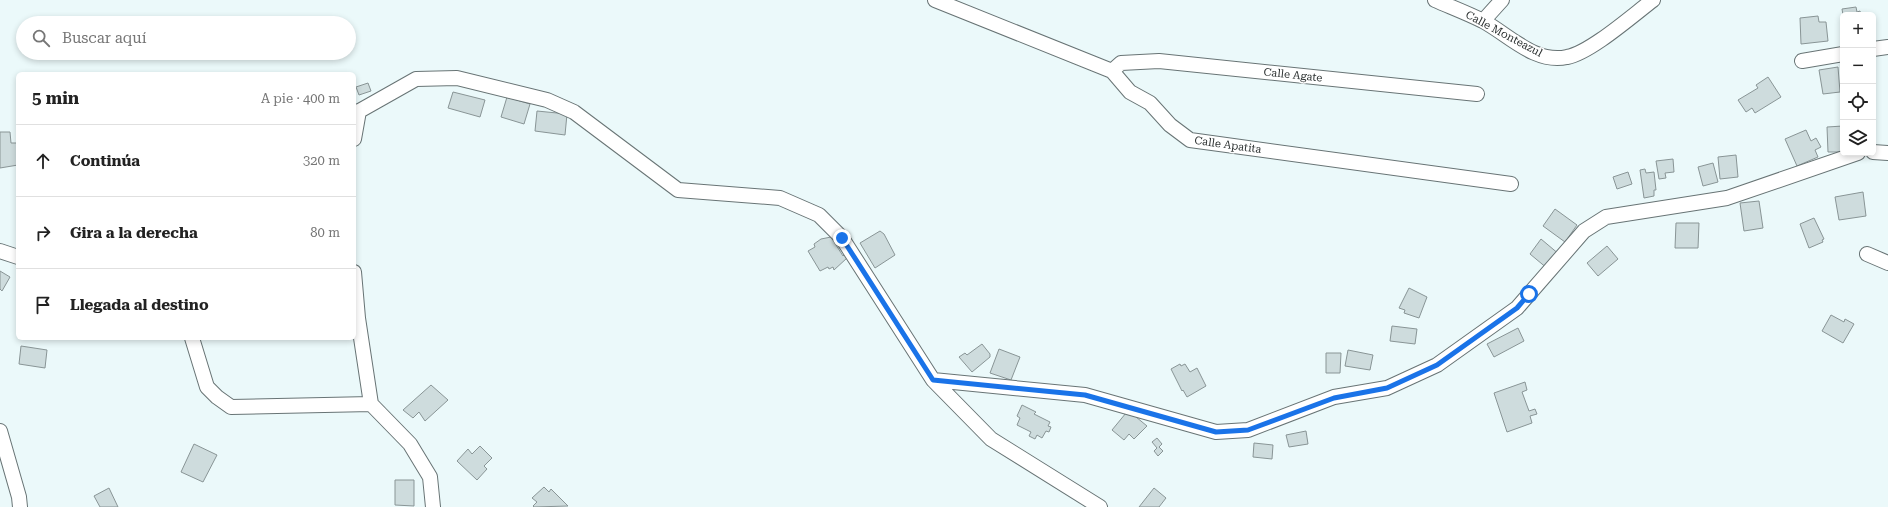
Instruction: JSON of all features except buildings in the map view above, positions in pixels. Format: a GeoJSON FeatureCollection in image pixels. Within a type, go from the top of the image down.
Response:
{"type":"FeatureCollection","features":[{"type":"Feature","properties":{"kind":"street","name":"Calle Apatita"},"geometry":{"type":"LineString","coordinates":[[935,0],[1112,71],[1130,92],[1150,103],[1170,125],[1190,140],[1511,184]]}},
{"type":"Feature","properties":{"kind":"street","name":"Calle Monteazul"},"geometry":{"type":"LineString","coordinates":[[1435,0],[1483,21],[1535,53],[1551,58],[1568,57],[1594,44],[1653,0]]}},
{"type":"Feature","properties":{"kind":"street"},"geometry":{"type":"LineString","coordinates":[[1483,21],[1502,0]]}},
{"type":"Feature","properties":{"kind":"street"},"geometry":{"type":"LineString","coordinates":[[1876,49],[1888,47]]}},
{"type":"Feature","properties":{"kind":"street"},"geometry":{"type":"LineString","coordinates":[[1802,61],[1840,55]]}},
{"type":"Feature","properties":{"kind":"street","name":"Calle Agate"},"geometry":{"type":"LineString","coordinates":[[1112,71],[1121,63],[1159,61],[1477,94]]}},
{"type":"Feature","properties":{"kind":"street"},"geometry":{"type":"LineString","coordinates":[[356,112],[416,79],[457,78],[547,100],[574,112],[678,190],[780,198],[819,215],[842,238],[933,380],[991,439],[1100,507]]}},
{"type":"Feature","properties":{"kind":"street"},"geometry":{"type":"LineString","coordinates":[[1876,152],[1888,152]]}},
{"type":"Feature","properties":{"kind":"street"},"geometry":{"type":"LineString","coordinates":[[933,380],[1085,395],[1216,432],[1248,430],[1334,398],[1387,388],[1437,365],[1517,308],[1584,231],[1606,217],[1728,198],[1849,156]]}},
{"type":"Feature","properties":{"kind":"street"},"geometry":{"type":"LineString","coordinates":[[0,251],[16,256]]}},
{"type":"Feature","properties":{"kind":"street"},"geometry":{"type":"LineString","coordinates":[[1867,254],[1888,263]]}},
{"type":"Feature","properties":{"kind":"street"},"geometry":{"type":"LineString","coordinates":[[356,295],[371,404],[410,444],[430,477],[434,507]]}},
{"type":"Feature","properties":{"kind":"street"},"geometry":{"type":"LineString","coordinates":[[193,340],[207,386],[217,397],[231,407],[371,404]]}},
{"type":"Feature","properties":{"kind":"street"},"geometry":{"type":"LineString","coordinates":[[0,431],[19,497],[20,507]]}},
{"type":"Feature","properties":{"kind":"route"},"geometry":{"type":"LineString","coordinates":[[842,238],[933,380],[1085,395],[1216,432],[1248,430],[1334,398],[1387,388],[1437,365],[1517,308],[1529,294]]}}]}
